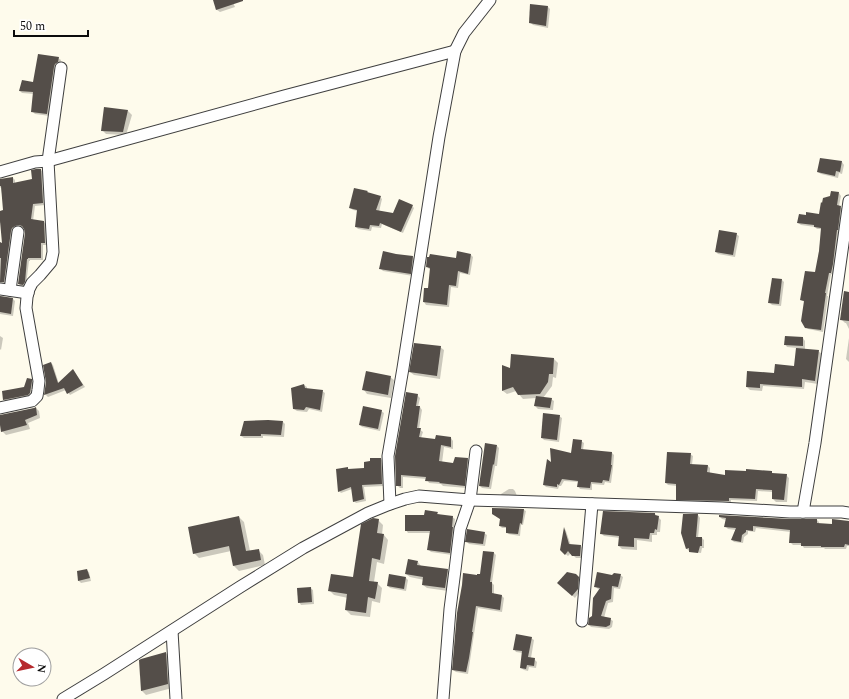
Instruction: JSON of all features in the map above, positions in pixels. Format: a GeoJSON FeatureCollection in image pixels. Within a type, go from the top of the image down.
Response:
{"type":"FeatureCollection","features":[{"type":"Feature","properties":{"kind":"street"},"geometry":{"type":"LineString","coordinates":[[390,504],[388,456],[439,138],[455,51],[464,33],[490,0]]}},
{"type":"Feature","properties":{"kind":"street"},"geometry":{"type":"LineString","coordinates":[[0,172],[35,162],[48,161],[455,51]]}},
{"type":"Feature","properties":{"kind":"street"},"geometry":{"type":"LineString","coordinates":[[0,408],[32,401],[37,396],[39,381],[26,308],[28,289],[51,262],[53,252],[48,161],[61,68]]}},
{"type":"Feature","properties":{"kind":"street"},"geometry":{"type":"LineString","coordinates":[[803,512],[846,240],[849,201]]}},
{"type":"Feature","properties":{"kind":"street"},"geometry":{"type":"LineString","coordinates":[[18,232],[5,290],[28,293]]}},
{"type":"Feature","properties":{"kind":"street"},"geometry":{"type":"LineString","coordinates":[[443,699],[450,609],[459,536],[470,500],[476,451]]}},
{"type":"Feature","properties":{"kind":"street"},"geometry":{"type":"LineString","coordinates":[[63,699],[303,548],[368,513],[405,499],[419,496],[470,500],[803,512],[842,512],[849,514]]}},
{"type":"Feature","properties":{"kind":"street"},"geometry":{"type":"LineString","coordinates":[[582,621],[592,504]]}},
{"type":"Feature","properties":{"kind":"street"},"geometry":{"type":"LineString","coordinates":[[172,631],[176,699]]}},
{"type":"Feature","properties":{"kind":"building"},"geometry":{"type":"Polygon","coordinates":[[[213,0],[243,0],[243,1],[216,10],[213,0]]]}},
{"type":"Feature","properties":{"kind":"building"},"geometry":{"type":"Polygon","coordinates":[[[530,4],[548,6],[546,26],[529,23],[530,4]]]}},
{"type":"Feature","properties":{"kind":"building"},"geometry":{"type":"Polygon","coordinates":[[[38,54],[59,57],[58,62],[54,67],[47,114],[31,112],[33,92],[19,91],[22,80],[33,82],[38,54]]]}},
{"type":"Feature","properties":{"kind":"building"},"geometry":{"type":"Polygon","coordinates":[[[104,107],[128,110],[123,132],[101,131],[104,107]]]}},
{"type":"Feature","properties":{"kind":"building"},"geometry":{"type":"Polygon","coordinates":[[[820,158],[842,161],[840,172],[836,171],[835,176],[817,172],[820,158]]]}},
{"type":"Feature","properties":{"kind":"building"},"geometry":{"type":"Polygon","coordinates":[[[41,169],[43,203],[33,204],[31,219],[44,221],[45,243],[41,243],[41,258],[27,259],[25,282],[23,285],[18,284],[25,233],[22,226],[15,226],[11,231],[4,282],[0,282],[0,242],[2,243],[0,211],[3,210],[0,179],[13,177],[13,183],[32,179],[31,170],[41,169]]]}},
{"type":"Feature","properties":{"kind":"building"},"geometry":{"type":"Polygon","coordinates":[[[354,188],[381,196],[376,210],[393,213],[399,199],[413,205],[401,232],[380,223],[379,226],[370,225],[369,229],[355,227],[357,210],[349,208],[354,188]]]}},
{"type":"Feature","properties":{"kind":"building"},"geometry":{"type":"Polygon","coordinates":[[[831,191],[839,192],[837,205],[841,206],[833,264],[831,273],[829,273],[825,293],[821,330],[805,328],[801,321],[804,301],[800,300],[805,271],[815,272],[821,228],[814,227],[814,225],[797,223],[799,214],[806,215],[806,212],[819,214],[823,198],[830,196],[831,191]]]}},
{"type":"Feature","properties":{"kind":"building"},"geometry":{"type":"Polygon","coordinates":[[[719,230],[737,233],[733,255],[715,252],[719,230]]]}},
{"type":"Feature","properties":{"kind":"building"},"geometry":{"type":"Polygon","coordinates":[[[383,251],[413,256],[411,274],[379,269],[383,251]]]}},
{"type":"Feature","properties":{"kind":"building"},"geometry":{"type":"Polygon","coordinates":[[[457,251],[471,254],[468,274],[458,271],[456,286],[449,285],[447,305],[423,302],[424,288],[428,288],[430,268],[426,267],[427,257],[429,257],[430,254],[456,258],[457,251]]]}},
{"type":"Feature","properties":{"kind":"building"},"geometry":{"type":"Polygon","coordinates":[[[772,278],[782,279],[779,304],[768,303],[772,278]]]}},
{"type":"Feature","properties":{"kind":"building"},"geometry":{"type":"Polygon","coordinates":[[[844,291],[849,292],[849,321],[840,320],[844,291]]]}},
{"type":"Feature","properties":{"kind":"building"},"geometry":{"type":"Polygon","coordinates":[[[0,296],[13,298],[11,314],[0,312],[0,296]]]}},
{"type":"Feature","properties":{"kind":"building"},"geometry":{"type":"Polygon","coordinates":[[[785,336],[803,337],[803,346],[784,345],[785,336]]]}},
{"type":"Feature","properties":{"kind":"building"},"geometry":{"type":"Polygon","coordinates":[[[414,343],[441,346],[437,376],[409,372],[414,343]]]}},
{"type":"Feature","properties":{"kind":"building"},"geometry":{"type":"Polygon","coordinates":[[[796,348],[819,350],[815,381],[802,379],[802,387],[760,384],[760,388],[746,387],[747,371],[774,373],[775,364],[794,366],[796,348]]]}},
{"type":"Feature","properties":{"kind":"building"},"geometry":{"type":"Polygon","coordinates":[[[511,354],[554,358],[553,374],[549,374],[548,382],[540,394],[518,395],[513,387],[502,391],[502,365],[510,368],[511,354]]]}},
{"type":"Feature","properties":{"kind":"building"},"geometry":{"type":"Polygon","coordinates":[[[51,362],[58,383],[73,369],[83,385],[67,394],[64,388],[44,395],[46,382],[43,365],[51,362]]]}},
{"type":"Feature","properties":{"kind":"building"},"geometry":{"type":"Polygon","coordinates":[[[366,371],[391,376],[388,395],[362,390],[366,371]]]}},
{"type":"Feature","properties":{"kind":"building"},"geometry":{"type":"Polygon","coordinates":[[[27,378],[32,379],[30,393],[28,395],[3,400],[2,391],[24,387],[27,378]]]}},
{"type":"Feature","properties":{"kind":"building"},"geometry":{"type":"Polygon","coordinates":[[[304,384],[305,388],[323,390],[320,410],[306,407],[304,410],[293,409],[291,388],[304,384]]]}},
{"type":"Feature","properties":{"kind":"building"},"geometry":{"type":"Polygon","coordinates":[[[406,392],[418,394],[416,406],[420,406],[417,428],[421,428],[419,437],[435,439],[436,435],[451,437],[451,447],[441,445],[439,461],[453,463],[455,457],[468,458],[465,486],[425,481],[426,477],[401,475],[401,486],[396,486],[395,456],[406,392]]]}},
{"type":"Feature","properties":{"kind":"building"},"geometry":{"type":"Polygon","coordinates":[[[536,396],[552,398],[550,408],[534,406],[536,396]]]}},
{"type":"Feature","properties":{"kind":"building"},"geometry":{"type":"Polygon","coordinates":[[[363,406],[382,410],[378,429],[359,425],[363,406]]]}},
{"type":"Feature","properties":{"kind":"building"},"geometry":{"type":"Polygon","coordinates":[[[36,407],[37,415],[25,420],[27,425],[1,432],[0,415],[36,407]]]}},
{"type":"Feature","properties":{"kind":"building"},"geometry":{"type":"Polygon","coordinates":[[[543,413],[560,415],[557,440],[541,438],[543,413]]]}},
{"type":"Feature","properties":{"kind":"building"},"geometry":{"type":"Polygon","coordinates":[[[244,421],[283,421],[281,435],[261,434],[261,436],[240,436],[244,421]]]}},
{"type":"Feature","properties":{"kind":"building"},"geometry":{"type":"Polygon","coordinates":[[[573,439],[582,440],[581,449],[612,452],[612,465],[609,481],[603,480],[602,483],[591,482],[590,488],[577,487],[578,481],[562,479],[559,485],[557,484],[557,487],[543,485],[547,459],[551,462],[550,448],[571,453],[573,439]]]}},
{"type":"Feature","properties":{"kind":"building"},"geometry":{"type":"Polygon","coordinates":[[[485,443],[497,445],[489,487],[479,486],[485,443]]]}},
{"type":"Feature","properties":{"kind":"building"},"geometry":{"type":"Polygon","coordinates":[[[667,452],[691,453],[690,464],[708,465],[707,472],[725,475],[725,470],[746,471],[746,469],[787,474],[784,500],[772,499],[772,490],[756,489],[755,499],[729,498],[729,501],[676,500],[676,484],[665,483],[667,452]]]}},
{"type":"Feature","properties":{"kind":"building"},"geometry":{"type":"Polygon","coordinates":[[[370,458],[381,458],[382,484],[362,485],[364,499],[353,502],[351,487],[338,492],[336,469],[348,467],[348,469],[364,468],[364,462],[370,461],[370,458]]]}},
{"type":"Feature","properties":{"kind":"building"},"geometry":{"type":"Polygon","coordinates":[[[492,508],[524,509],[522,524],[520,523],[518,534],[506,533],[506,527],[499,526],[500,519],[492,514],[492,508]]]}},
{"type":"Feature","properties":{"kind":"building"},"geometry":{"type":"Polygon","coordinates":[[[425,510],[438,512],[437,514],[453,516],[450,553],[427,550],[430,531],[405,531],[405,515],[424,515],[425,510]]]}},
{"type":"Feature","properties":{"kind":"building"},"geometry":{"type":"Polygon","coordinates":[[[603,511],[655,513],[655,515],[659,516],[657,530],[655,529],[654,533],[650,533],[649,539],[634,538],[634,547],[618,546],[619,536],[600,534],[603,511]]]}},
{"type":"Feature","properties":{"kind":"building"},"geometry":{"type":"Polygon","coordinates":[[[683,514],[698,514],[696,537],[702,537],[702,546],[700,546],[698,553],[689,552],[689,548],[686,549],[681,533],[683,514]]]}},
{"type":"Feature","properties":{"kind":"building"},"geometry":{"type":"Polygon","coordinates":[[[719,515],[817,519],[817,523],[832,524],[832,519],[849,521],[849,545],[845,544],[844,547],[801,546],[801,543],[789,543],[790,530],[753,526],[753,531],[746,530],[746,532],[742,535],[741,542],[731,540],[736,528],[724,527],[726,518],[719,517],[719,515]]]}},
{"type":"Feature","properties":{"kind":"building"},"geometry":{"type":"Polygon","coordinates":[[[239,516],[246,551],[259,549],[261,560],[233,566],[229,546],[193,554],[188,527],[239,516]]]}},
{"type":"Feature","properties":{"kind":"building"},"geometry":{"type":"Polygon","coordinates":[[[373,518],[379,519],[377,533],[384,534],[380,560],[372,558],[369,581],[378,582],[375,599],[368,597],[366,613],[345,610],[347,594],[328,591],[331,574],[353,577],[361,524],[373,518]]]}},
{"type":"Feature","properties":{"kind":"building"},"geometry":{"type":"Polygon","coordinates":[[[564,527],[569,544],[581,545],[580,556],[572,556],[568,551],[565,555],[560,550],[564,527]]]}},
{"type":"Feature","properties":{"kind":"building"},"geometry":{"type":"Polygon","coordinates":[[[467,529],[485,532],[483,544],[465,542],[467,529]]]}},
{"type":"Feature","properties":{"kind":"building"},"geometry":{"type":"Polygon","coordinates":[[[483,551],[494,552],[490,582],[492,582],[492,593],[502,595],[500,610],[476,606],[466,672],[452,670],[457,613],[463,573],[480,574],[483,551]]]}},
{"type":"Feature","properties":{"kind":"building"},"geometry":{"type":"Polygon","coordinates":[[[408,559],[418,561],[417,565],[448,569],[445,588],[422,585],[423,577],[405,574],[408,559]]]}},
{"type":"Feature","properties":{"kind":"building"},"geometry":{"type":"Polygon","coordinates":[[[87,569],[90,578],[78,581],[77,571],[87,569]]]}},
{"type":"Feature","properties":{"kind":"building"},"geometry":{"type":"Polygon","coordinates":[[[567,572],[576,574],[579,577],[578,589],[572,596],[557,583],[567,572]]]}},
{"type":"Feature","properties":{"kind":"building"},"geometry":{"type":"Polygon","coordinates":[[[597,572],[612,575],[614,573],[621,574],[618,587],[612,586],[611,599],[606,601],[601,616],[611,618],[610,625],[606,627],[588,625],[589,618],[592,616],[593,598],[600,588],[594,587],[597,572]]]}},
{"type":"Feature","properties":{"kind":"building"},"geometry":{"type":"Polygon","coordinates":[[[389,574],[406,577],[404,589],[387,586],[389,574]]]}},
{"type":"Feature","properties":{"kind":"building"},"geometry":{"type":"Polygon","coordinates":[[[311,587],[312,602],[298,603],[297,588],[311,587]]]}},
{"type":"Feature","properties":{"kind":"building"},"geometry":{"type":"Polygon","coordinates":[[[516,634],[532,637],[528,657],[535,658],[534,666],[527,665],[526,669],[520,668],[522,651],[513,650],[516,634]]]}},
{"type":"Feature","properties":{"kind":"building"},"geometry":{"type":"Polygon","coordinates":[[[166,652],[168,684],[141,691],[139,660],[166,652]]]}}]}
